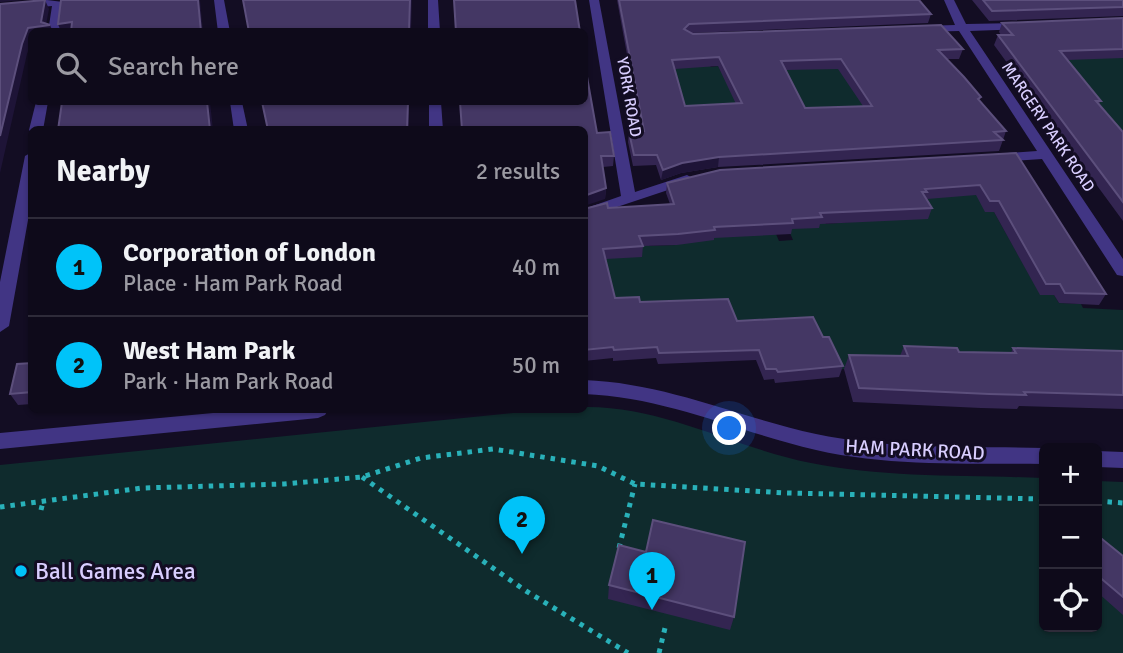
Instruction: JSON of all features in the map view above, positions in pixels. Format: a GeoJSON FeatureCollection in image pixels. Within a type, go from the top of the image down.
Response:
{"type":"FeatureCollection","features":[{"type":"Feature","properties":{"kind":"street"},"geometry":{"type":"LineString","coordinates":[[219,0],[223,28]]}},
{"type":"Feature","properties":{"kind":"street"},"geometry":{"type":"LineString","coordinates":[[433,0],[434,28]]}},
{"type":"Feature","properties":{"kind":"street","name":"YORK ROAD"},"geometry":{"type":"LineString","coordinates":[[594,0],[629,199]]}},
{"type":"Feature","properties":{"kind":"street","name":"MARGERY PARK ROAD"},"geometry":{"type":"LineString","coordinates":[[949,0],[962,28],[1123,271]]}},
{"type":"Feature","properties":{"kind":"street"},"geometry":{"type":"LineString","coordinates":[[0,8],[58,2],[55,28]]}},
{"type":"Feature","properties":{"kind":"street"},"geometry":{"type":"LineString","coordinates":[[908,30],[1034,25]]}},
{"type":"Feature","properties":{"kind":"street"},"geometry":{"type":"LineString","coordinates":[[37,126],[41,105]]}},
{"type":"Feature","properties":{"kind":"street"},"geometry":{"type":"LineString","coordinates":[[237,105],[240,126]]}},
{"type":"Feature","properties":{"kind":"street"},"geometry":{"type":"LineString","coordinates":[[435,105],[436,126]]}},
{"type":"Feature","properties":{"kind":"street"},"geometry":{"type":"LineString","coordinates":[[978,159],[1044,155]]}},
{"type":"Feature","properties":{"kind":"street"},"geometry":{"type":"LineString","coordinates":[[588,213],[705,175]]}},
{"type":"Feature","properties":{"kind":"street"},"geometry":{"type":"LineString","coordinates":[[0,326],[28,177]]}},
{"type":"Feature","properties":{"kind":"street","name":"HAM PARK ROAD"},"geometry":{"type":"LineString","coordinates":[[588,387],[639,391],[783,433],[851,449],[1039,456]]}},
{"type":"Feature","properties":{"kind":"street"},"geometry":{"type":"LineString","coordinates":[[0,441],[263,413]]}},
{"type":"Feature","properties":{"kind":"street"},"geometry":{"type":"LineString","coordinates":[[1102,459],[1123,460]]}},
{"type":"Feature","properties":{"kind":"path"},"geometry":{"type":"LineString","coordinates":[[0,507],[142,488],[284,484],[362,477],[421,458],[494,449],[598,466],[635,484],[787,493],[1039,499]]}},
{"type":"Feature","properties":{"kind":"path"},"geometry":{"type":"LineString","coordinates":[[362,477],[453,543],[584,628],[628,653]]}},
{"type":"Feature","properties":{"kind":"path"},"geometry":{"type":"LineString","coordinates":[[619,548],[635,484]]}},
{"type":"Feature","properties":{"kind":"path"},"geometry":{"type":"LineString","coordinates":[[1102,501],[1123,503]]}},
{"type":"Feature","properties":{"kind":"path"},"geometry":{"type":"LineString","coordinates":[[41,510],[43,502]]}},
{"type":"Feature","properties":{"kind":"path"},"geometry":{"type":"LineString","coordinates":[[659,653],[665,628]]}},
{"type":"Feature","properties":{"kind":"green space"},"geometry":{"type":"Polygon","coordinates":[[[683,4],[688,45],[711,67],[718,66],[721,72],[825,55],[931,105],[642,148],[637,129],[645,128],[649,51],[683,4]]]}},
{"type":"Feature","properties":{"kind":"green space"},"geometry":{"type":"Polygon","coordinates":[[[1039,43],[1123,53],[1123,168],[1039,43]]]}},
{"type":"Feature","properties":{"kind":"green space"},"geometry":{"type":"Polygon","coordinates":[[[990,172],[994,212],[1040,294],[1054,295],[1059,303],[1081,304],[1083,308],[1123,310],[1123,375],[835,369],[777,330],[609,310],[602,257],[638,245],[646,236],[649,246],[676,245],[707,222],[776,234],[779,241],[793,240],[780,210],[818,208],[826,224],[852,222],[911,184],[990,172]]]}},
{"type":"Feature","properties":{"kind":"green space"},"geometry":{"type":"Polygon","coordinates":[[[588,407],[643,413],[783,456],[839,468],[897,474],[1039,478],[1039,632],[1102,632],[1102,481],[1123,482],[1123,653],[0,653],[0,465],[513,413],[588,413],[588,407]]]}},
{"type":"Feature","properties":{"kind":"building"},"geometry":{"type":"Polygon","coordinates":[[[45,0],[41,22],[50,25],[28,28],[0,136],[0,4],[45,0]]]}},
{"type":"Feature","properties":{"kind":"building"},"geometry":{"type":"Polygon","coordinates":[[[61,0],[198,0],[201,28],[71,28],[72,22],[58,24],[61,0]]]}},
{"type":"Feature","properties":{"kind":"building"},"geometry":{"type":"Polygon","coordinates":[[[243,0],[410,0],[409,28],[248,28],[243,0]]]}},
{"type":"Feature","properties":{"kind":"building"},"geometry":{"type":"Polygon","coordinates":[[[454,0],[575,0],[579,28],[456,28],[454,0]]]}},
{"type":"Feature","properties":{"kind":"building"},"geometry":{"type":"Polygon","coordinates":[[[619,0],[919,0],[931,14],[689,24],[684,29],[693,34],[941,25],[963,49],[938,50],[981,97],[978,99],[1006,131],[994,132],[1003,140],[719,157],[682,163],[663,170],[657,155],[634,155],[629,132],[644,131],[619,0]],[[719,57],[672,60],[685,106],[742,103],[719,57]],[[841,59],[781,61],[805,108],[872,106],[841,59]]]}},
{"type":"Feature","properties":{"kind":"building"},"geometry":{"type":"Polygon","coordinates":[[[983,0],[1123,0],[1123,7],[992,11],[983,0]]]}},
{"type":"Feature","properties":{"kind":"building"},"geometry":{"type":"Polygon","coordinates":[[[1123,18],[1123,49],[1060,51],[1101,101],[1096,101],[1123,132],[1123,202],[998,35],[1013,35],[1002,23],[1123,18]]]}},
{"type":"Feature","properties":{"kind":"building"},"geometry":{"type":"Polygon","coordinates":[[[588,82],[597,133],[610,132],[614,156],[601,156],[606,188],[588,195],[588,126],[462,126],[460,105],[588,105],[588,82]]]}},
{"type":"Feature","properties":{"kind":"building"},"geometry":{"type":"Polygon","coordinates":[[[62,105],[207,105],[210,126],[59,126],[62,105]]]}},
{"type":"Feature","properties":{"kind":"building"},"geometry":{"type":"Polygon","coordinates":[[[263,105],[408,105],[407,126],[267,126],[263,105]]]}},
{"type":"Feature","properties":{"kind":"building"},"geometry":{"type":"Polygon","coordinates":[[[1016,153],[1106,294],[1065,293],[1060,284],[1046,284],[999,201],[990,201],[980,185],[925,189],[927,192],[922,192],[932,208],[820,213],[822,217],[792,219],[793,223],[714,227],[715,230],[639,236],[643,246],[603,249],[615,298],[639,297],[640,302],[728,299],[737,321],[813,317],[823,337],[829,337],[843,366],[778,372],[776,369],[766,369],[759,350],[659,353],[657,347],[588,350],[588,208],[607,203],[608,208],[674,204],[667,183],[720,170],[1016,153]]]}},
{"type":"Feature","properties":{"kind":"building"},"geometry":{"type":"Polygon","coordinates":[[[904,346],[957,348],[959,352],[1016,353],[1013,348],[1123,351],[1123,395],[1024,392],[1026,395],[859,388],[849,355],[908,356],[904,346]]]}},
{"type":"Feature","properties":{"kind":"building"},"geometry":{"type":"Polygon","coordinates":[[[28,363],[28,392],[10,394],[17,364],[28,363]]]}},
{"type":"Feature","properties":{"kind":"building"},"geometry":{"type":"Polygon","coordinates":[[[653,520],[745,542],[734,617],[609,585],[619,545],[646,552],[653,520]]]}},
{"type":"Feature","properties":{"kind":"building"},"geometry":{"type":"Polygon","coordinates":[[[1102,539],[1123,556],[1123,597],[1102,579],[1102,539]]]}},
{"type":"Feature","properties":{"kind":"place","name":"West Ham Park"},"geometry":{"type":"Point","coordinates":[522,554]}},
{"type":"Feature","properties":{"kind":"place","name":"Ball Games Area"},"geometry":{"type":"Point","coordinates":[21,571]}},
{"type":"Feature","properties":{"kind":"place","name":"Corporation of London"},"geometry":{"type":"Point","coordinates":[652,610]}}]}
